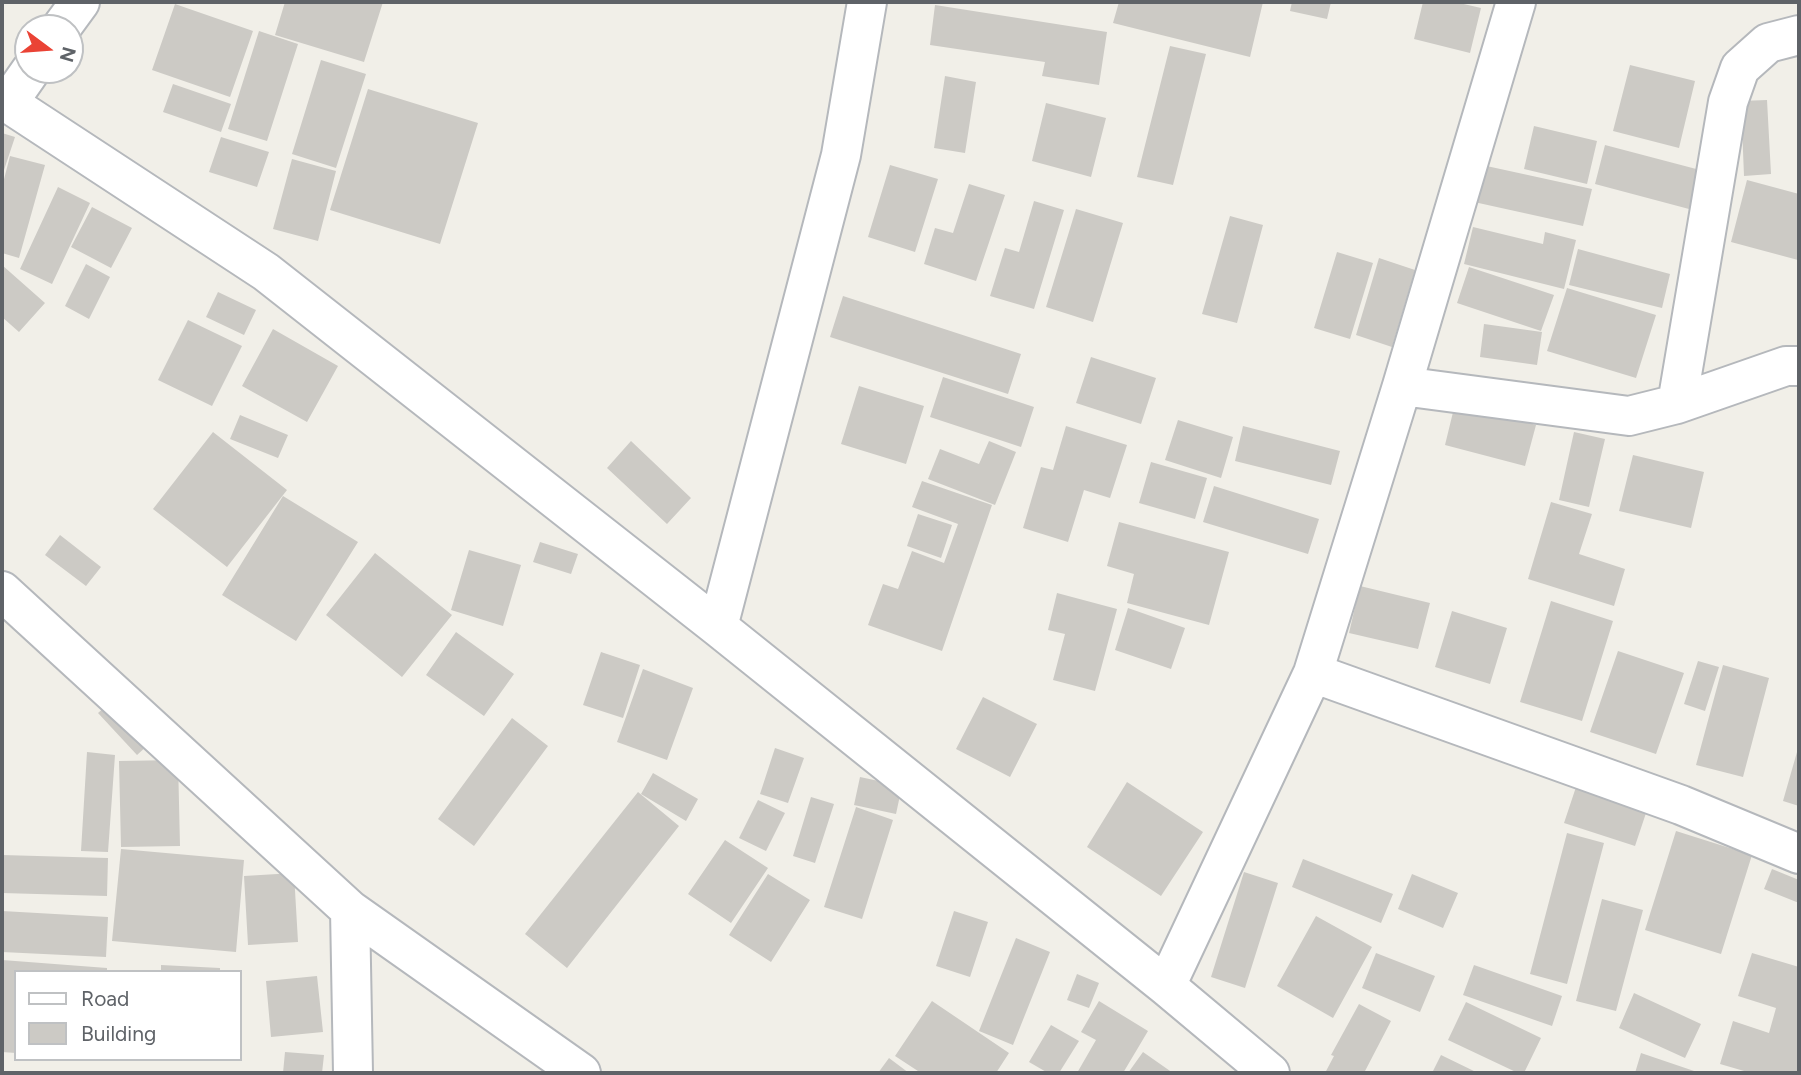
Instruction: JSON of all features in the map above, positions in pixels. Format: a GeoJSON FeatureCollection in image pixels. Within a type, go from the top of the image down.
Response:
{"type":"FeatureCollection","features":[{"type":"Feature","properties":{"kind":"street"},"geometry":{"type":"LineString","coordinates":[[718,627],[841,155],[867,2]]}},
{"type":"Feature","properties":{"kind":"street"},"geometry":{"type":"LineString","coordinates":[[1166,986],[1313,673],[1516,2]]}},
{"type":"Feature","properties":{"kind":"street"},"geometry":{"type":"LineString","coordinates":[[1677,404],[1728,102],[1740,68],[1768,43],[1799,35]]}},
{"type":"Feature","properties":{"kind":"street"},"geometry":{"type":"LineString","coordinates":[[20,84],[5,101],[266,272],[718,627],[1166,986],[1270,1073]]}},
{"type":"Feature","properties":{"kind":"street"},"geometry":{"type":"LineString","coordinates":[[1402,386],[1629,416],[1677,404],[1786,366],[1799,366]]}},
{"type":"Feature","properties":{"kind":"street"},"geometry":{"type":"LineString","coordinates":[[2,591],[350,910],[581,1073]]}},
{"type":"Feature","properties":{"kind":"street"},"geometry":{"type":"LineString","coordinates":[[1313,673],[1681,806],[1799,854]]}},
{"type":"Feature","properties":{"kind":"street"},"geometry":{"type":"LineString","coordinates":[[350,910],[353,1073]]}},
{"type":"Feature","properties":{"kind":"building"},"geometry":{"type":"Polygon","coordinates":[[[285,2],[383,2],[364,62],[275,35],[285,2]]]}},
{"type":"Feature","properties":{"kind":"building"},"geometry":{"type":"Polygon","coordinates":[[[1119,2],[1263,2],[1250,57],[1113,23],[1119,2]]]}},
{"type":"Feature","properties":{"kind":"building"},"geometry":{"type":"Polygon","coordinates":[[[1292,2],[1331,2],[1327,19],[1290,11],[1292,2]]]}},
{"type":"Feature","properties":{"kind":"building"},"geometry":{"type":"Polygon","coordinates":[[[1423,2],[1455,2],[1481,8],[1470,53],[1414,39],[1423,2]]]}},
{"type":"Feature","properties":{"kind":"building"},"geometry":{"type":"Polygon","coordinates":[[[175,4],[253,31],[230,97],[152,70],[175,4]]]}},
{"type":"Feature","properties":{"kind":"building"},"geometry":{"type":"Polygon","coordinates":[[[935,5],[1107,32],[1099,85],[1042,76],[1045,62],[930,45],[935,5]]]}},
{"type":"Feature","properties":{"kind":"building"},"geometry":{"type":"Polygon","coordinates":[[[259,31],[298,44],[267,141],[228,129],[259,31]]]}},
{"type":"Feature","properties":{"kind":"building"},"geometry":{"type":"Polygon","coordinates":[[[1170,46],[1206,54],[1173,185],[1137,177],[1170,46]]]}},
{"type":"Feature","properties":{"kind":"building"},"geometry":{"type":"Polygon","coordinates":[[[321,60],[366,74],[336,168],[292,154],[321,60]]]}},
{"type":"Feature","properties":{"kind":"building"},"geometry":{"type":"Polygon","coordinates":[[[1630,65],[1695,81],[1679,148],[1613,131],[1630,65]]]}},
{"type":"Feature","properties":{"kind":"building"},"geometry":{"type":"Polygon","coordinates":[[[945,76],[976,82],[965,153],[934,148],[945,76]]]}},
{"type":"Feature","properties":{"kind":"building"},"geometry":{"type":"Polygon","coordinates":[[[173,84],[231,104],[221,132],[163,112],[173,84]]]}},
{"type":"Feature","properties":{"kind":"building"},"geometry":{"type":"Polygon","coordinates":[[[368,89],[478,123],[440,244],[330,210],[368,89]]]}},
{"type":"Feature","properties":{"kind":"building"},"geometry":{"type":"Polygon","coordinates":[[[1767,100],[1771,174],[1744,176],[1741,101],[1767,100]]]}},
{"type":"Feature","properties":{"kind":"building"},"geometry":{"type":"Polygon","coordinates":[[[1046,103],[1106,118],[1091,177],[1032,161],[1046,103]]]}},
{"type":"Feature","properties":{"kind":"building"},"geometry":{"type":"Polygon","coordinates":[[[1534,126],[1597,141],[1587,184],[1524,169],[1534,126]]]}},
{"type":"Feature","properties":{"kind":"building"},"geometry":{"type":"Polygon","coordinates":[[[2,133],[15,137],[2,176],[2,133]]]}},
{"type":"Feature","properties":{"kind":"building"},"geometry":{"type":"Polygon","coordinates":[[[221,137],[269,152],[257,187],[209,172],[221,137]]]}},
{"type":"Feature","properties":{"kind":"building"},"geometry":{"type":"Polygon","coordinates":[[[1605,145],[1700,170],[1689,209],[1595,184],[1605,145]]]}},
{"type":"Feature","properties":{"kind":"building"},"geometry":{"type":"Polygon","coordinates":[[[10,156],[45,165],[19,258],[2,253],[2,187],[10,156]]]}},
{"type":"Feature","properties":{"kind":"building"},"geometry":{"type":"Polygon","coordinates":[[[292,159],[336,171],[318,241],[273,229],[292,159]]]}},
{"type":"Feature","properties":{"kind":"building"},"geometry":{"type":"Polygon","coordinates":[[[890,165],[938,179],[915,252],[868,237],[890,165]]]}},
{"type":"Feature","properties":{"kind":"building"},"geometry":{"type":"Polygon","coordinates":[[[1482,165],[1592,189],[1583,226],[1474,202],[1482,165]]]}},
{"type":"Feature","properties":{"kind":"building"},"geometry":{"type":"Polygon","coordinates":[[[1747,180],[1799,194],[1798,260],[1731,242],[1747,180]]]}},
{"type":"Feature","properties":{"kind":"building"},"geometry":{"type":"Polygon","coordinates":[[[969,184],[1005,195],[976,281],[924,264],[935,228],[953,233],[969,184]]]}},
{"type":"Feature","properties":{"kind":"building"},"geometry":{"type":"Polygon","coordinates":[[[58,187],[90,203],[52,284],[20,269],[58,187]]]}},
{"type":"Feature","properties":{"kind":"building"},"geometry":{"type":"Polygon","coordinates":[[[1034,201],[1064,210],[1034,309],[990,296],[1005,248],[1019,252],[1034,201]]]}},
{"type":"Feature","properties":{"kind":"building"},"geometry":{"type":"Polygon","coordinates":[[[92,207],[132,228],[111,268],[71,247],[92,207]]]}},
{"type":"Feature","properties":{"kind":"building"},"geometry":{"type":"Polygon","coordinates":[[[1076,209],[1123,223],[1093,322],[1046,307],[1076,209]]]}},
{"type":"Feature","properties":{"kind":"building"},"geometry":{"type":"Polygon","coordinates":[[[1230,216],[1263,225],[1237,323],[1202,314],[1230,216]]]}},
{"type":"Feature","properties":{"kind":"building"},"geometry":{"type":"Polygon","coordinates":[[[1473,227],[1543,244],[1545,232],[1576,240],[1564,289],[1464,264],[1473,227]]]}},
{"type":"Feature","properties":{"kind":"building"},"geometry":{"type":"Polygon","coordinates":[[[1578,249],[1670,274],[1662,308],[1569,285],[1578,249]]]}},
{"type":"Feature","properties":{"kind":"building"},"geometry":{"type":"Polygon","coordinates":[[[1337,252],[1373,263],[1350,339],[1314,328],[1337,252]]]}},
{"type":"Feature","properties":{"kind":"building"},"geometry":{"type":"Polygon","coordinates":[[[1379,258],[1415,270],[1392,347],[1356,335],[1379,258]]]}},
{"type":"Feature","properties":{"kind":"building"},"geometry":{"type":"Polygon","coordinates":[[[86,264],[110,277],[89,319],[65,306],[86,264]]]}},
{"type":"Feature","properties":{"kind":"building"},"geometry":{"type":"Polygon","coordinates":[[[2,265],[45,303],[19,332],[2,317],[2,265]]]}},
{"type":"Feature","properties":{"kind":"building"},"geometry":{"type":"Polygon","coordinates":[[[1469,267],[1554,295],[1541,331],[1457,303],[1469,267]]]}},
{"type":"Feature","properties":{"kind":"building"},"geometry":{"type":"Polygon","coordinates":[[[1567,288],[1656,315],[1636,378],[1547,351],[1567,288]]]}},
{"type":"Feature","properties":{"kind":"building"},"geometry":{"type":"Polygon","coordinates":[[[218,292],[256,310],[244,335],[206,317],[218,292]]]}},
{"type":"Feature","properties":{"kind":"building"},"geometry":{"type":"Polygon","coordinates":[[[843,296],[1021,354],[1008,394],[830,337],[843,296]]]}},
{"type":"Feature","properties":{"kind":"building"},"geometry":{"type":"Polygon","coordinates":[[[188,320],[242,346],[212,406],[158,380],[188,320]]]}},
{"type":"Feature","properties":{"kind":"building"},"geometry":{"type":"Polygon","coordinates":[[[1484,324],[1542,332],[1537,365],[1480,357],[1484,324]]]}},
{"type":"Feature","properties":{"kind":"building"},"geometry":{"type":"Polygon","coordinates":[[[273,329],[338,366],[307,422],[242,386],[273,329]]]}},
{"type":"Feature","properties":{"kind":"building"},"geometry":{"type":"Polygon","coordinates":[[[1091,357],[1156,378],[1141,424],[1076,403],[1091,357]]]}},
{"type":"Feature","properties":{"kind":"building"},"geometry":{"type":"Polygon","coordinates":[[[943,377],[1034,407],[1021,447],[930,417],[943,377]]]}},
{"type":"Feature","properties":{"kind":"building"},"geometry":{"type":"Polygon","coordinates":[[[859,386],[924,406],[906,464],[841,444],[859,386]]]}},
{"type":"Feature","properties":{"kind":"building"},"geometry":{"type":"Polygon","coordinates":[[[1455,404],[1536,425],[1525,466],[1445,445],[1455,404]]]}},
{"type":"Feature","properties":{"kind":"building"},"geometry":{"type":"Polygon","coordinates":[[[240,415],[288,435],[278,458],[230,439],[240,415]]]}},
{"type":"Feature","properties":{"kind":"building"},"geometry":{"type":"Polygon","coordinates":[[[1178,420],[1233,437],[1221,478],[1165,460],[1178,420]]]}},
{"type":"Feature","properties":{"kind":"building"},"geometry":{"type":"Polygon","coordinates":[[[1066,426],[1127,445],[1110,498],[1084,490],[1068,542],[1023,528],[1041,467],[1053,470],[1066,426]]]}},
{"type":"Feature","properties":{"kind":"building"},"geometry":{"type":"Polygon","coordinates":[[[1243,426],[1340,451],[1331,485],[1235,461],[1243,426]]]}},
{"type":"Feature","properties":{"kind":"building"},"geometry":{"type":"Polygon","coordinates":[[[213,432],[287,490],[227,567],[153,509],[213,432]]]}},
{"type":"Feature","properties":{"kind":"building"},"geometry":{"type":"Polygon","coordinates":[[[1574,432],[1605,439],[1589,507],[1559,500],[1574,432]]]}},
{"type":"Feature","properties":{"kind":"building"},"geometry":{"type":"Polygon","coordinates":[[[631,441],[691,498],[667,524],[607,468],[631,441]]]}},
{"type":"Feature","properties":{"kind":"building"},"geometry":{"type":"Polygon","coordinates":[[[989,441],[1016,452],[995,505],[928,479],[940,449],[979,464],[989,441]]]}},
{"type":"Feature","properties":{"kind":"building"},"geometry":{"type":"Polygon","coordinates":[[[1633,455],[1704,472],[1691,528],[1619,511],[1633,455]]]}},
{"type":"Feature","properties":{"kind":"building"},"geometry":{"type":"Polygon","coordinates":[[[1151,462],[1207,478],[1195,519],[1139,503],[1151,462]]]}},
{"type":"Feature","properties":{"kind":"building"},"geometry":{"type":"Polygon","coordinates":[[[922,481],[992,505],[942,651],[868,625],[883,584],[898,589],[912,551],[944,563],[958,524],[912,507],[922,481]]]}},
{"type":"Feature","properties":{"kind":"building"},"geometry":{"type":"Polygon","coordinates":[[[1214,486],[1319,519],[1308,554],[1203,522],[1214,486]]]}},
{"type":"Feature","properties":{"kind":"building"},"geometry":{"type":"Polygon","coordinates":[[[283,496],[358,542],[296,641],[222,595],[283,496]]]}},
{"type":"Feature","properties":{"kind":"building"},"geometry":{"type":"Polygon","coordinates":[[[1551,502],[1592,514],[1579,554],[1625,569],[1614,606],[1528,579],[1551,502]]]}},
{"type":"Feature","properties":{"kind":"building"},"geometry":{"type":"Polygon","coordinates":[[[918,514],[952,525],[941,558],[907,546],[918,514]]]}},
{"type":"Feature","properties":{"kind":"building"},"geometry":{"type":"Polygon","coordinates":[[[1119,522],[1229,552],[1209,625],[1127,603],[1134,574],[1107,566],[1119,522]]]}},
{"type":"Feature","properties":{"kind":"building"},"geometry":{"type":"Polygon","coordinates":[[[60,535],[101,567],[86,586],[45,555],[60,535]]]}},
{"type":"Feature","properties":{"kind":"building"},"geometry":{"type":"Polygon","coordinates":[[[540,542],[578,554],[571,574],[533,562],[540,542]]]}},
{"type":"Feature","properties":{"kind":"building"},"geometry":{"type":"Polygon","coordinates":[[[469,550],[521,565],[503,626],[451,610],[469,550]]]}},
{"type":"Feature","properties":{"kind":"building"},"geometry":{"type":"Polygon","coordinates":[[[375,553],[452,615],[402,677],[326,615],[375,553]]]}},
{"type":"Feature","properties":{"kind":"building"},"geometry":{"type":"Polygon","coordinates":[[[1360,586],[1430,603],[1418,649],[1349,633],[1360,586]]]}},
{"type":"Feature","properties":{"kind":"building"},"geometry":{"type":"Polygon","coordinates":[[[1057,593],[1117,609],[1095,691],[1053,680],[1065,634],[1048,630],[1057,593]]]}},
{"type":"Feature","properties":{"kind":"building"},"geometry":{"type":"Polygon","coordinates":[[[1551,601],[1613,621],[1582,721],[1520,702],[1551,601]]]}},
{"type":"Feature","properties":{"kind":"building"},"geometry":{"type":"Polygon","coordinates":[[[1128,608],[1185,628],[1171,669],[1115,650],[1128,608]]]}},
{"type":"Feature","properties":{"kind":"building"},"geometry":{"type":"Polygon","coordinates":[[[1452,611],[1507,628],[1490,684],[1435,667],[1452,611]]]}},
{"type":"Feature","properties":{"kind":"building"},"geometry":{"type":"Polygon","coordinates":[[[456,632],[514,674],[484,716],[426,675],[456,632]]]}},
{"type":"Feature","properties":{"kind":"building"},"geometry":{"type":"Polygon","coordinates":[[[1618,651],[1684,673],[1656,754],[1590,732],[1618,651]]]}},
{"type":"Feature","properties":{"kind":"building"},"geometry":{"type":"Polygon","coordinates":[[[601,652],[640,665],[623,718],[583,705],[601,652]]]}},
{"type":"Feature","properties":{"kind":"building"},"geometry":{"type":"Polygon","coordinates":[[[1698,661],[1719,667],[1705,711],[1684,704],[1698,661]]]}},
{"type":"Feature","properties":{"kind":"building"},"geometry":{"type":"Polygon","coordinates":[[[1723,665],[1769,678],[1743,777],[1696,765],[1723,665]]]}},
{"type":"Feature","properties":{"kind":"building"},"geometry":{"type":"Polygon","coordinates":[[[643,669],[693,688],[667,760],[617,742],[643,669]]]}},
{"type":"Feature","properties":{"kind":"building"},"geometry":{"type":"Polygon","coordinates":[[[122,692],[160,734],[137,755],[98,713],[122,692]]]}},
{"type":"Feature","properties":{"kind":"building"},"geometry":{"type":"Polygon","coordinates":[[[983,697],[1037,724],[1010,777],[956,749],[983,697]]]}},
{"type":"Feature","properties":{"kind":"building"},"geometry":{"type":"Polygon","coordinates":[[[512,718],[548,746],[474,846],[438,819],[512,718]]]}},
{"type":"Feature","properties":{"kind":"building"},"geometry":{"type":"Polygon","coordinates":[[[1799,745],[1799,806],[1783,801],[1799,745]]]}},
{"type":"Feature","properties":{"kind":"building"},"geometry":{"type":"Polygon","coordinates":[[[775,748],[804,758],[788,803],[760,794],[775,748]]]}},
{"type":"Feature","properties":{"kind":"building"},"geometry":{"type":"Polygon","coordinates":[[[87,752],[115,755],[108,852],[81,851],[87,752]]]}},
{"type":"Feature","properties":{"kind":"building"},"geometry":{"type":"Polygon","coordinates":[[[178,760],[180,846],[121,847],[119,761],[178,760]]]}},
{"type":"Feature","properties":{"kind":"building"},"geometry":{"type":"Polygon","coordinates":[[[653,773],[698,799],[686,821],[641,794],[653,773]]]}},
{"type":"Feature","properties":{"kind":"building"},"geometry":{"type":"Polygon","coordinates":[[[860,777],[902,786],[896,814],[854,805],[860,777]]]}},
{"type":"Feature","properties":{"kind":"building"},"geometry":{"type":"Polygon","coordinates":[[[1127,782],[1203,832],[1161,896],[1087,847],[1127,782]]]}},
{"type":"Feature","properties":{"kind":"building"},"geometry":{"type":"Polygon","coordinates":[[[1576,787],[1647,810],[1635,846],[1564,823],[1576,787]]]}},
{"type":"Feature","properties":{"kind":"building"},"geometry":{"type":"Polygon","coordinates":[[[638,792],[679,826],[567,968],[525,934],[638,792]]]}},
{"type":"Feature","properties":{"kind":"building"},"geometry":{"type":"Polygon","coordinates":[[[811,797],[834,804],[815,863],[793,856],[811,797]]]}},
{"type":"Feature","properties":{"kind":"building"},"geometry":{"type":"Polygon","coordinates":[[[758,800],[785,813],[766,851],[739,838],[758,800]]]}},
{"type":"Feature","properties":{"kind":"building"},"geometry":{"type":"Polygon","coordinates":[[[856,807],[893,820],[862,919],[824,907],[856,807]]]}},
{"type":"Feature","properties":{"kind":"building"},"geometry":{"type":"Polygon","coordinates":[[[1676,831],[1752,855],[1721,954],[1645,930],[1676,831]]]}},
{"type":"Feature","properties":{"kind":"building"},"geometry":{"type":"Polygon","coordinates":[[[1567,833],[1604,843],[1567,984],[1530,974],[1567,833]]]}},
{"type":"Feature","properties":{"kind":"building"},"geometry":{"type":"Polygon","coordinates":[[[725,840],[768,868],[731,923],[688,894],[725,840]]]}},
{"type":"Feature","properties":{"kind":"building"},"geometry":{"type":"Polygon","coordinates":[[[121,849],[244,860],[236,952],[112,941],[121,849]]]}},
{"type":"Feature","properties":{"kind":"building"},"geometry":{"type":"Polygon","coordinates":[[[2,855],[108,858],[107,896],[2,893],[2,855]]]}},
{"type":"Feature","properties":{"kind":"building"},"geometry":{"type":"Polygon","coordinates":[[[1303,859],[1393,894],[1381,923],[1292,887],[1303,859]]]}},
{"type":"Feature","properties":{"kind":"building"},"geometry":{"type":"Polygon","coordinates":[[[1772,869],[1799,880],[1799,903],[1764,889],[1772,869]]]}},
{"type":"Feature","properties":{"kind":"building"},"geometry":{"type":"Polygon","coordinates":[[[1244,872],[1278,883],[1245,988],[1211,977],[1244,872]]]}},
{"type":"Feature","properties":{"kind":"building"},"geometry":{"type":"Polygon","coordinates":[[[294,873],[298,942],[248,945],[244,876],[294,873]]]}},
{"type":"Feature","properties":{"kind":"building"},"geometry":{"type":"Polygon","coordinates":[[[768,874],[810,900],[771,962],[729,935],[768,874]]]}},
{"type":"Feature","properties":{"kind":"building"},"geometry":{"type":"Polygon","coordinates":[[[1412,874],[1458,893],[1443,928],[1398,909],[1412,874]]]}},
{"type":"Feature","properties":{"kind":"building"},"geometry":{"type":"Polygon","coordinates":[[[1602,899],[1643,910],[1616,1011],[1576,1001],[1602,899]]]}},
{"type":"Feature","properties":{"kind":"building"},"geometry":{"type":"Polygon","coordinates":[[[2,911],[108,917],[106,957],[2,952],[2,911]]]}},
{"type":"Feature","properties":{"kind":"building"},"geometry":{"type":"Polygon","coordinates":[[[954,911],[988,922],[970,977],[936,966],[954,911]]]}},
{"type":"Feature","properties":{"kind":"building"},"geometry":{"type":"Polygon","coordinates":[[[1316,916],[1372,947],[1333,1018],[1277,986],[1316,916]]]}},
{"type":"Feature","properties":{"kind":"building"},"geometry":{"type":"Polygon","coordinates":[[[1016,938],[1050,952],[1013,1045],[979,1031],[1016,938]]]}},
{"type":"Feature","properties":{"kind":"building"},"geometry":{"type":"Polygon","coordinates":[[[1376,953],[1435,976],[1420,1012],[1362,988],[1376,953]]]}},
{"type":"Feature","properties":{"kind":"building"},"geometry":{"type":"Polygon","coordinates":[[[1752,953],[1799,967],[1799,1073],[1751,1073],[1720,1064],[1733,1021],[1769,1033],[1776,1008],[1738,996],[1752,953]]]}},
{"type":"Feature","properties":{"kind":"building"},"geometry":{"type":"Polygon","coordinates":[[[2,960],[107,968],[14,970],[14,1053],[2,1052],[2,960]]]}},
{"type":"Feature","properties":{"kind":"building"},"geometry":{"type":"Polygon","coordinates":[[[161,965],[220,968],[220,970],[161,970],[161,965]]]}},
{"type":"Feature","properties":{"kind":"building"},"geometry":{"type":"Polygon","coordinates":[[[1474,965],[1562,996],[1552,1026],[1463,995],[1474,965]]]}},
{"type":"Feature","properties":{"kind":"building"},"geometry":{"type":"Polygon","coordinates":[[[1077,974],[1099,983],[1089,1008],[1067,1000],[1077,974]]]}},
{"type":"Feature","properties":{"kind":"building"},"geometry":{"type":"Polygon","coordinates":[[[317,976],[323,1032],[271,1037],[266,981],[317,976]]]}},
{"type":"Feature","properties":{"kind":"building"},"geometry":{"type":"Polygon","coordinates":[[[1634,993],[1701,1024],[1685,1058],[1619,1028],[1634,993]]]}},
{"type":"Feature","properties":{"kind":"building"},"geometry":{"type":"Polygon","coordinates":[[[932,1001],[1009,1053],[996,1073],[921,1073],[895,1056],[932,1001]]]}},
{"type":"Feature","properties":{"kind":"building"},"geometry":{"type":"Polygon","coordinates":[[[1099,1001],[1148,1031],[1123,1073],[1077,1073],[1096,1040],[1081,1032],[1099,1001]]]}},
{"type":"Feature","properties":{"kind":"building"},"geometry":{"type":"Polygon","coordinates":[[[1466,1002],[1541,1038],[1524,1073],[1518,1073],[1448,1040],[1466,1002]]]}},
{"type":"Feature","properties":{"kind":"building"},"geometry":{"type":"Polygon","coordinates":[[[1359,1004],[1391,1021],[1364,1073],[1325,1073],[1334,1056],[1331,1055],[1359,1004]]]}},
{"type":"Feature","properties":{"kind":"building"},"geometry":{"type":"Polygon","coordinates":[[[1051,1025],[1079,1041],[1059,1073],[1048,1073],[1029,1062],[1051,1025]]]}},
{"type":"Feature","properties":{"kind":"building"},"geometry":{"type":"Polygon","coordinates":[[[285,1052],[324,1055],[322,1073],[283,1073],[285,1052]]]}},
{"type":"Feature","properties":{"kind":"building"},"geometry":{"type":"Polygon","coordinates":[[[1143,1052],[1173,1073],[1128,1073],[1143,1052]]]}},
{"type":"Feature","properties":{"kind":"building"},"geometry":{"type":"Polygon","coordinates":[[[1641,1053],[1700,1073],[1635,1073],[1641,1053]]]}},
{"type":"Feature","properties":{"kind":"building"},"geometry":{"type":"Polygon","coordinates":[[[1441,1055],[1478,1073],[1432,1073],[1441,1055]]]}},
{"type":"Feature","properties":{"kind":"building"},"geometry":{"type":"Polygon","coordinates":[[[889,1058],[909,1073],[878,1073],[889,1058]]]}}]}
